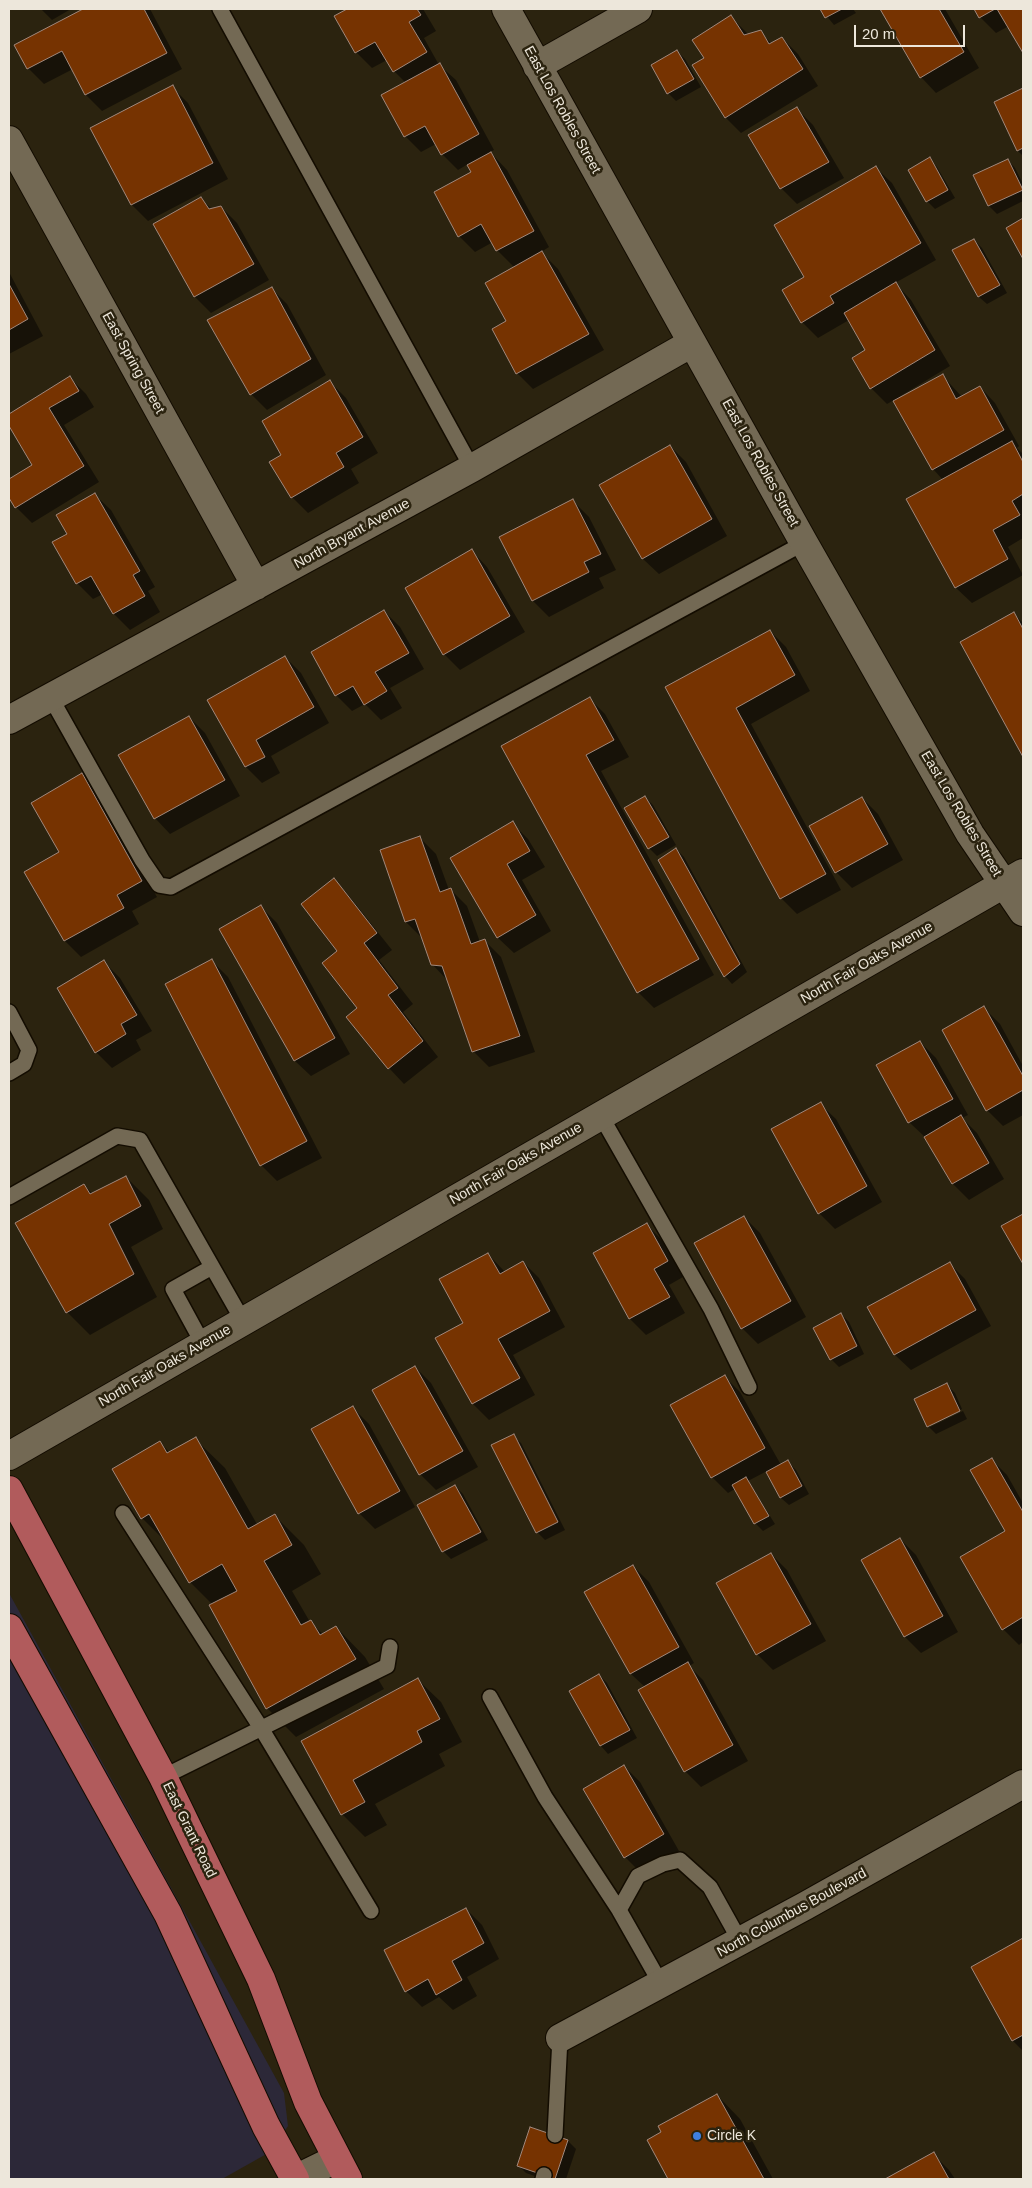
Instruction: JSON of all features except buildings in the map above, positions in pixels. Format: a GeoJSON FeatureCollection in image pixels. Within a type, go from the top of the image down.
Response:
{"type":"FeatureCollection","features":[{"type":"Feature","properties":{"kind":"main road","name":"East Grant Road"},"geometry":{"type":"LineString","coordinates":[[9,1490],[163,1777],[261,1979],[308,2102],[342,2169]]}},
{"type":"Feature","properties":{"kind":"main road"},"geometry":{"type":"LineString","coordinates":[[9,1628],[168,1914],[266,2126],[295,2179]]}},
{"type":"Feature","properties":{"kind":"street","name":"East Los Robles Street"},"geometry":{"type":"LineString","coordinates":[[506,9],[804,543],[970,834],[1013,878],[1023,912]]}},
{"type":"Feature","properties":{"kind":"street"},"geometry":{"type":"LineString","coordinates":[[537,66],[638,9]]}},
{"type":"Feature","properties":{"kind":"street","name":"East Spring Street"},"geometry":{"type":"LineString","coordinates":[[9,140],[256,586]]}},
{"type":"Feature","properties":{"kind":"street","name":"North Bryant Avenue"},"geometry":{"type":"LineString","coordinates":[[9,720],[472,468],[692,343]]}},
{"type":"Feature","properties":{"kind":"street","name":"North Fair Oaks Avenue"},"geometry":{"type":"LineString","coordinates":[[9,1456],[1013,878]]}},
{"type":"Feature","properties":{"kind":"street","name":"North Columbus Boulevard"},"geometry":{"type":"LineString","coordinates":[[560,2038],[740,1941],[1023,1784]]}},
{"type":"Feature","properties":{"kind":"street"},"geometry":{"type":"LineString","coordinates":[[295,2179],[342,2169]]}},
{"type":"Feature","properties":{"kind":"lane"},"geometry":{"type":"LineString","coordinates":[[220,9],[472,468]]}},
{"type":"Feature","properties":{"kind":"lane"},"geometry":{"type":"LineString","coordinates":[[51,698],[142,860],[159,885],[171,887],[804,543]]}},
{"type":"Feature","properties":{"kind":"lane"},"geometry":{"type":"LineString","coordinates":[[9,1012],[29,1050],[24,1064],[9,1073]]}},
{"type":"Feature","properties":{"kind":"lane"},"geometry":{"type":"LineString","coordinates":[[601,1116],[711,1309],[749,1387]]}},
{"type":"Feature","properties":{"kind":"lane"},"geometry":{"type":"LineString","coordinates":[[9,1197],[117,1136],[140,1140],[243,1321]]}},
{"type":"Feature","properties":{"kind":"lane"},"geometry":{"type":"LineString","coordinates":[[203,1344],[173,1290],[212,1267]]}},
{"type":"Feature","properties":{"kind":"lane"},"geometry":{"type":"LineString","coordinates":[[123,1513],[261,1728],[371,1911]]}},
{"type":"Feature","properties":{"kind":"lane"},"geometry":{"type":"LineString","coordinates":[[163,1777],[387,1666],[390,1647]]}},
{"type":"Feature","properties":{"kind":"lane"},"geometry":{"type":"LineString","coordinates":[[490,1697],[546,1797],[619,1910],[661,1984]]}},
{"type":"Feature","properties":{"kind":"lane"},"geometry":{"type":"LineString","coordinates":[[619,1910],[638,1876],[663,1864],[680,1860],[710,1886],[740,1941]]}},
{"type":"Feature","properties":{"kind":"lane"},"geometry":{"type":"LineString","coordinates":[[555,2135],[560,2038]]}},
{"type":"Feature","properties":{"kind":"shaded area"},"geometry":{"type":"Polygon","coordinates":[[[9,1593],[284,2093],[288,2126],[270,2152],[222,2179],[9,2179],[9,1593]]]}},
{"type":"Feature","properties":{"kind":"place","name":"Circle K"},"geometry":{"type":"Point","coordinates":[697,2136]}}]}
